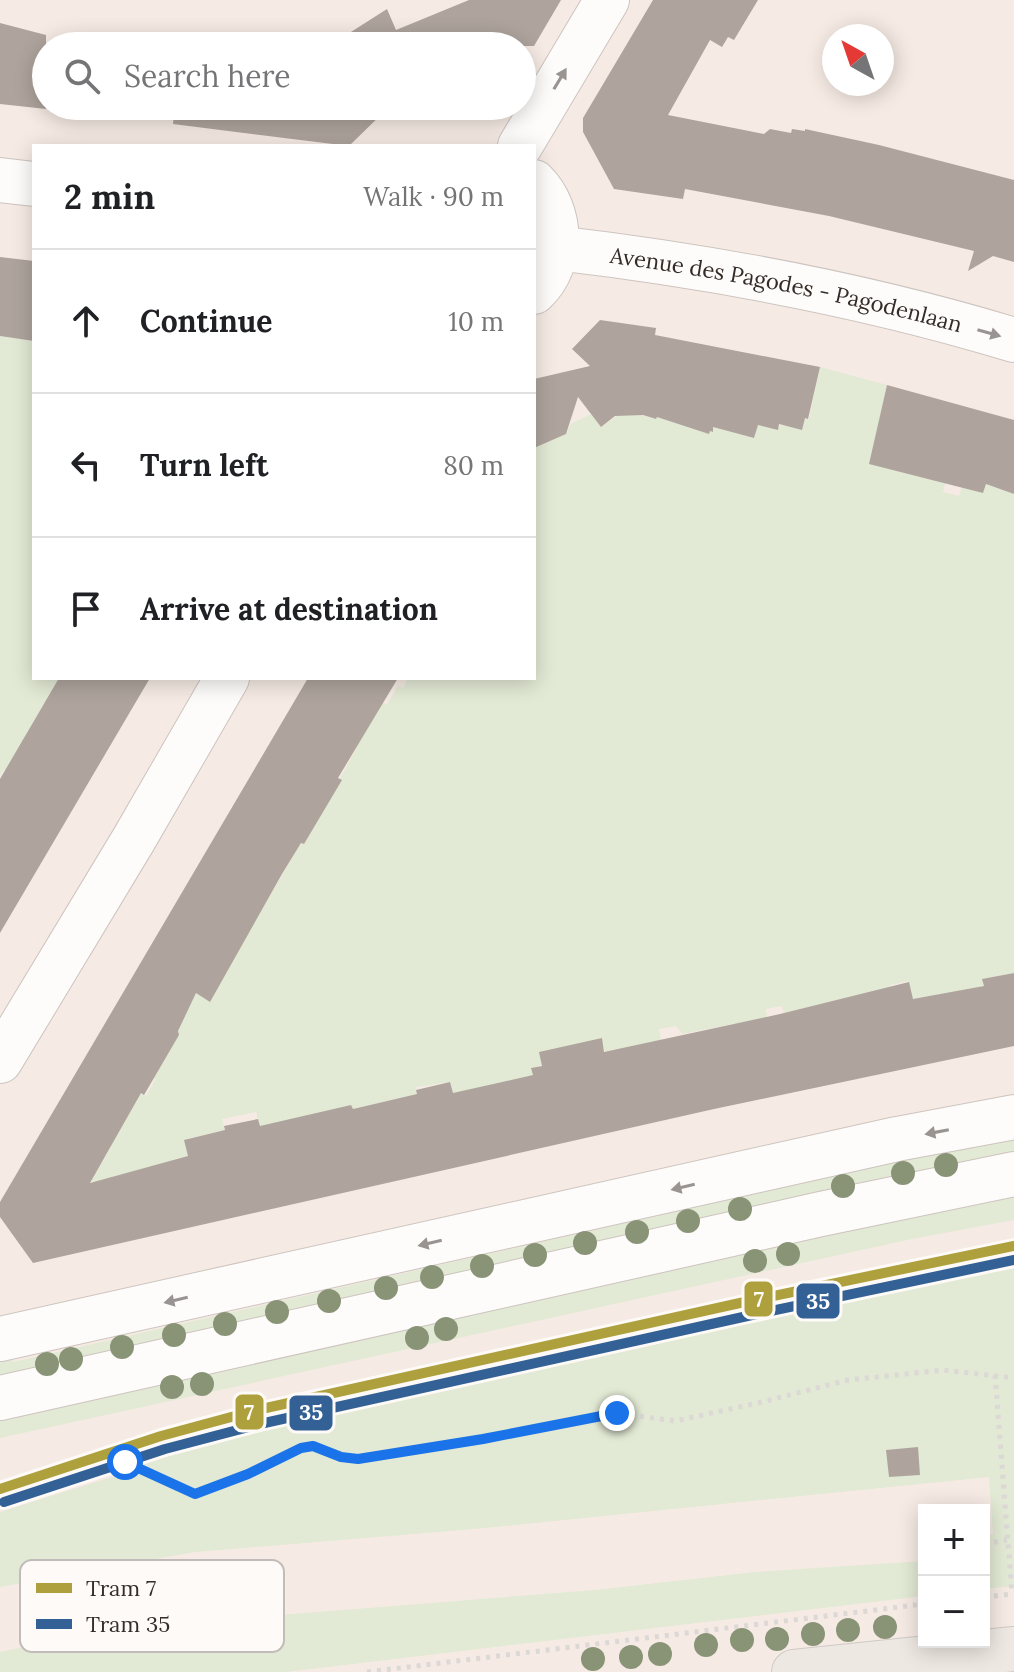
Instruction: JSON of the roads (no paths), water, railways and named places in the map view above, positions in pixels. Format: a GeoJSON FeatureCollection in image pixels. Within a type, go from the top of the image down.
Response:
{"type":"FeatureCollection","features":[{"type":"Feature","properties":{"kind":"main road"},"geometry":{"type":"LineString","coordinates":[[794,1672],[1014,1649]]}},
{"type":"Feature","properties":{"kind":"street"},"geometry":{"type":"LineString","coordinates":[[536,119],[607,0]]}},
{"type":"Feature","properties":{"kind":"street"},"geometry":{"type":"LineString","coordinates":[[521,144],[535,120]]}},
{"type":"Feature","properties":{"kind":"street"},"geometry":{"type":"LineString","coordinates":[[0,180],[32,184]]}},
{"type":"Feature","properties":{"kind":"street"},"geometry":{"type":"LineString","coordinates":[[536,185],[552,207],[556,227],[556,248],[551,269],[536,289]]}},
{"type":"Feature","properties":{"kind":"street","name":"Avenue des Pagodes - Pagodenlaan"},"geometry":{"type":"LineString","coordinates":[[556,248],[787,284],[1014,340]]}},
{"type":"Feature","properties":{"kind":"street"},"geometry":{"type":"LineString","coordinates":[[0,1061],[226,680]]}},
{"type":"Feature","properties":{"kind":"street"},"geometry":{"type":"LineString","coordinates":[[0,1339],[897,1139],[1014,1117]]}},
{"type":"Feature","properties":{"kind":"street"},"geometry":{"type":"LineString","coordinates":[[0,1398],[821,1214],[1014,1174]]}},
{"type":"Feature","properties":{"kind":"tram line","name":"7"},"geometry":{"type":"LineString","coordinates":[[0,1489],[161,1436],[257,1410],[1014,1246]]}},
{"type":"Feature","properties":{"kind":"tram line","name":"35"},"geometry":{"type":"LineString","coordinates":[[4,1502],[165,1449],[260,1424],[1014,1260]]}}]}
